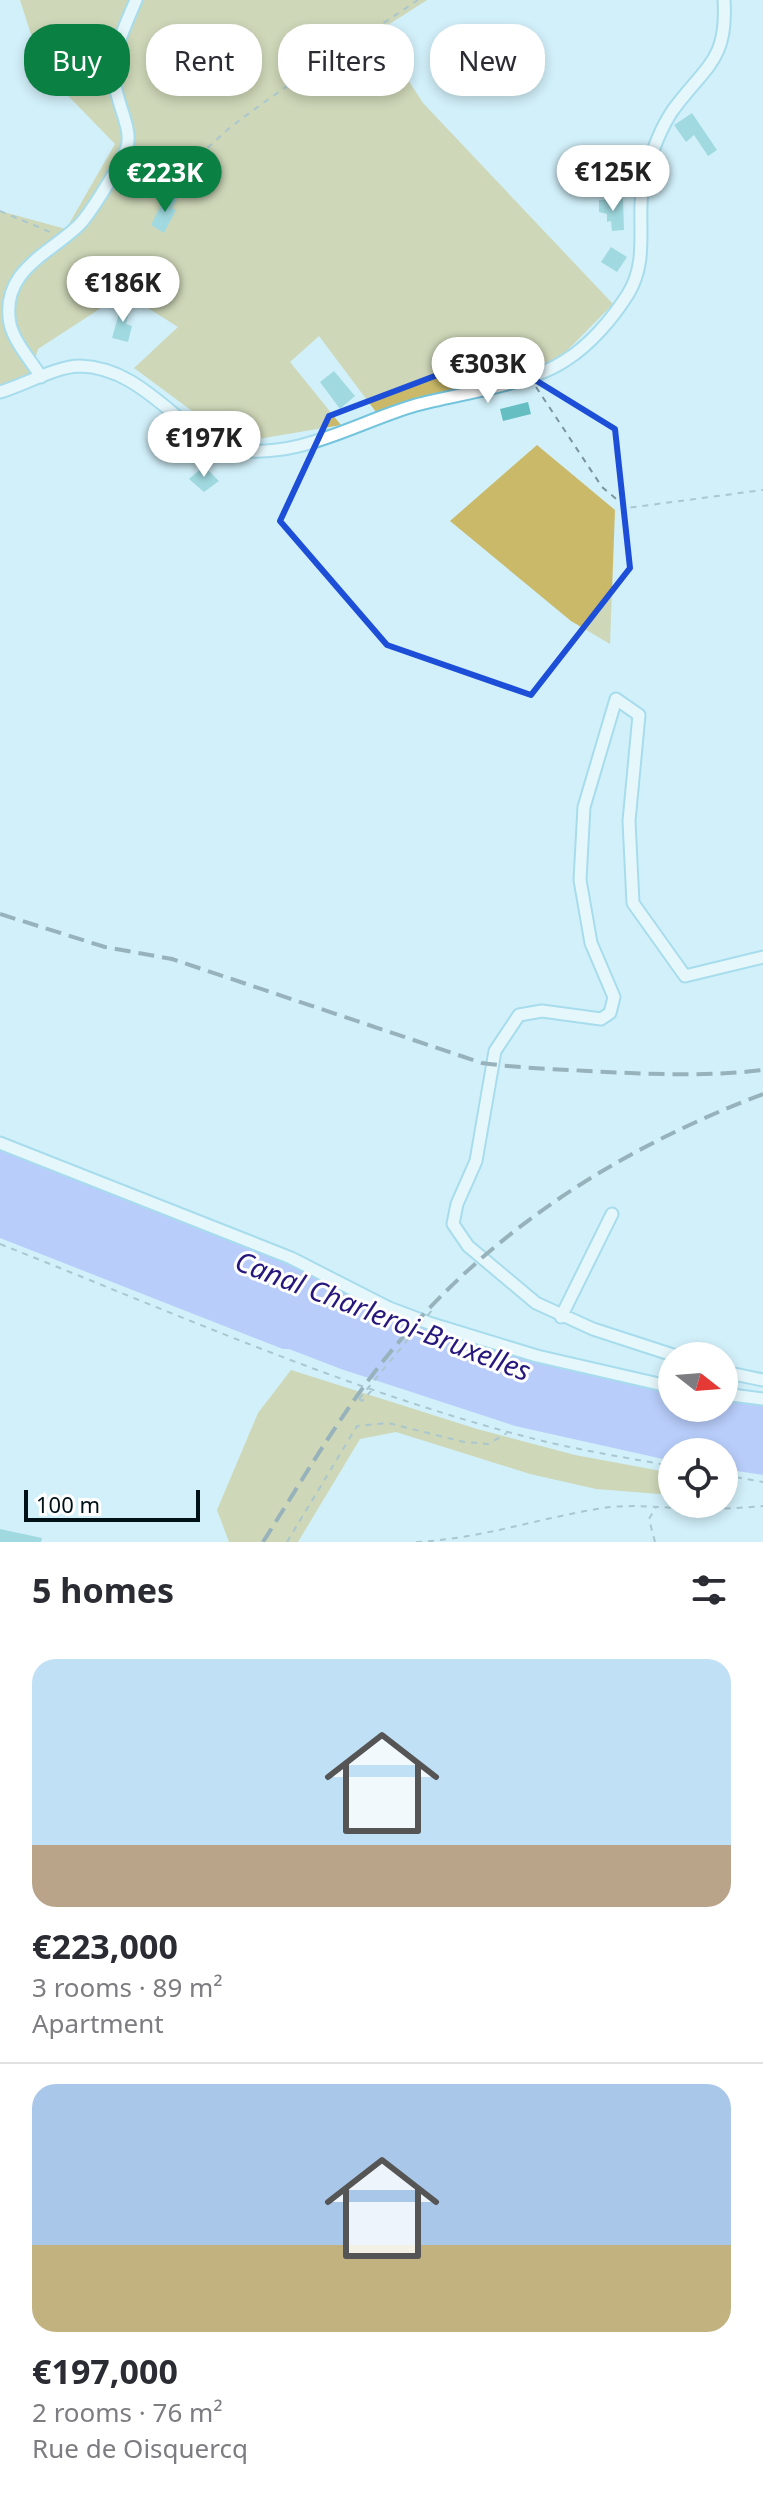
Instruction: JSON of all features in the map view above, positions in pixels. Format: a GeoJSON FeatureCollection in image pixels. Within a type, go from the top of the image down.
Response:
{"type":"FeatureCollection","features":[{"type":"Feature","properties":{"kind":"street"},"geometry":{"type":"LineString","coordinates":[[41,377],[9,323],[8,301],[15,281],[24,268],[80,225],[126,150],[130,134],[118,103],[114,76],[117,49],[136,0]]}},
{"type":"Feature","properties":{"kind":"street"},"geometry":{"type":"LineString","coordinates":[[0,392],[63,368],[81,366],[114,373],[133,381],[208,441],[229,449],[258,451],[288,449],[319,442],[413,406],[544,372],[573,355],[608,321],[628,295],[637,276],[642,245],[644,179],[660,134],[673,111],[709,69],[720,49],[725,25],[724,0]]}},
{"type":"Feature","properties":{"kind":"street"},"geometry":{"type":"LineString","coordinates":[[658,1350],[561,1317],[536,1303],[468,1246],[453,1224],[457,1204],[476,1161],[491,1064],[497,1046],[519,1015],[542,1011],[601,1019],[610,1013],[614,997],[591,943],[580,880],[584,807],[616,699],[639,715],[629,821],[633,903],[685,976],[763,957]]}},
{"type":"Feature","properties":{"kind":"street"},"geometry":{"type":"LineString","coordinates":[[0,1143],[291,1258],[389,1308],[429,1323],[537,1356],[658,1384]]}},
{"type":"Feature","properties":{"kind":"street"},"geometry":{"type":"LineString","coordinates":[[561,1317],[612,1214]]}},
{"type":"Feature","properties":{"kind":"street"},"geometry":{"type":"LineString","coordinates":[[738,1375],[763,1380]]}},
{"type":"Feature","properties":{"kind":"street"},"geometry":{"type":"LineString","coordinates":[[738,1396],[763,1399]]}},
{"type":"Feature","properties":{"kind":"path"},"geometry":{"type":"LineString","coordinates":[[126,150],[138,163],[153,171],[188,163],[229,128],[418,0]]}},
{"type":"Feature","properties":{"kind":"path"},"geometry":{"type":"LineString","coordinates":[[0,211],[62,237]]}},
{"type":"Feature","properties":{"kind":"path"},"geometry":{"type":"LineString","coordinates":[[528,377],[602,487],[627,508],[763,490]]}},
{"type":"Feature","properties":{"kind":"path"},"geometry":{"type":"LineString","coordinates":[[0,1244],[373,1389],[508,1432],[577,1450],[658,1464]]}},
{"type":"Feature","properties":{"kind":"path"},"geometry":{"type":"LineString","coordinates":[[373,1389],[362,1401],[359,1399],[433,1309]]}},
{"type":"Feature","properties":{"kind":"path"},"geometry":{"type":"LineString","coordinates":[[287,1542],[357,1426],[388,1423],[464,1442],[488,1444],[508,1432]]}},
{"type":"Feature","properties":{"kind":"path"},"geometry":{"type":"LineString","coordinates":[[738,1478],[763,1482]]}},
{"type":"Feature","properties":{"kind":"path"},"geometry":{"type":"LineString","coordinates":[[655,1542],[649,1519],[656,1505]]}},
{"type":"Feature","properties":{"kind":"path"},"geometry":{"type":"LineString","coordinates":[[416,1542],[497,1532],[599,1508],[763,1506]]}},
{"type":"Feature","properties":{"kind":"highlighted area"},"geometry":{"type":"Polygon","coordinates":[[[493,354],[615,429],[630,568],[531,695],[387,645],[280,521],[329,416],[493,354]]]}},
{"type":"Feature","properties":{"kind":"shaded area"},"geometry":{"type":"Polygon","coordinates":[[[20,0],[427,0],[390,24],[278,24],[278,96],[414,96],[414,89],[423,103],[613,304],[552,366],[376,412],[319,336],[290,362],[341,425],[258,439],[211,425],[134,368],[178,327],[124,293],[38,349],[30,376],[0,385],[0,211],[66,229],[115,144],[68,96],[130,96],[130,24],[28,24],[20,0]]]}},
{"type":"Feature","properties":{"kind":"shaded area"},"geometry":{"type":"Polygon","coordinates":[[[537,445],[615,510],[610,644],[571,621],[450,521],[537,445]]]}},
{"type":"Feature","properties":{"kind":"shaded area"},"geometry":{"type":"Polygon","coordinates":[[[291,1370],[477,1429],[575,1455],[658,1470],[658,1494],[596,1489],[530,1474],[396,1432],[360,1439],[298,1542],[229,1542],[217,1510],[258,1413],[291,1370]]]}},
{"type":"Feature","properties":{"kind":"water","name":"Canal Charleroi-Bruxelles"},"geometry":{"type":"Polygon","coordinates":[[[0,1149],[289,1262],[388,1314],[536,1361],[658,1389],[658,1422],[738,1422],[738,1402],[763,1405],[763,1475],[738,1471],[738,1438],[658,1438],[658,1458],[515,1426],[283,1349],[0,1238],[0,1149]]]}},
{"type":"Feature","properties":{"kind":"building"},"geometry":{"type":"Polygon","coordinates":[[[692,113],[717,150],[708,156],[694,135],[686,142],[674,125],[692,113]]]}},
{"type":"Feature","properties":{"kind":"building"},"geometry":{"type":"Polygon","coordinates":[[[167,193],[177,199],[172,208],[176,210],[164,233],[151,225],[167,193]]]}},
{"type":"Feature","properties":{"kind":"building"},"geometry":{"type":"Polygon","coordinates":[[[623,199],[624,230],[612,231],[607,214],[599,212],[599,200],[623,199]]]}},
{"type":"Feature","properties":{"kind":"building"},"geometry":{"type":"Polygon","coordinates":[[[611,247],[627,257],[617,272],[601,262],[611,247]]]}},
{"type":"Feature","properties":{"kind":"building"},"geometry":{"type":"Polygon","coordinates":[[[122,303],[131,305],[126,324],[132,326],[128,342],[112,338],[122,303]]]}},
{"type":"Feature","properties":{"kind":"building"},"geometry":{"type":"Polygon","coordinates":[[[334,371],[355,396],[340,409],[320,382],[334,371]]]}},
{"type":"Feature","properties":{"kind":"building"},"geometry":{"type":"Polygon","coordinates":[[[528,402],[531,414],[503,421],[500,409],[528,402]]]}},
{"type":"Feature","properties":{"kind":"building"},"geometry":{"type":"Polygon","coordinates":[[[204,466],[219,481],[204,492],[189,479],[204,466]]]}},
{"type":"Feature","properties":{"kind":"building"},"geometry":{"type":"Polygon","coordinates":[[[0,1529],[42,1538],[41,1542],[0,1542],[0,1529]]]}},
{"type":"Feature","properties":{"kind":"railway"},"geometry":{"type":"LineString","coordinates":[[0,914],[105,947],[172,959],[482,1063],[654,1074],[763,1070]]}},
{"type":"Feature","properties":{"kind":"railway"},"geometry":{"type":"LineString","coordinates":[[263,1542],[371,1377],[427,1311],[468,1270],[558,1199],[606,1169],[656,1141],[763,1094]]}}]}
